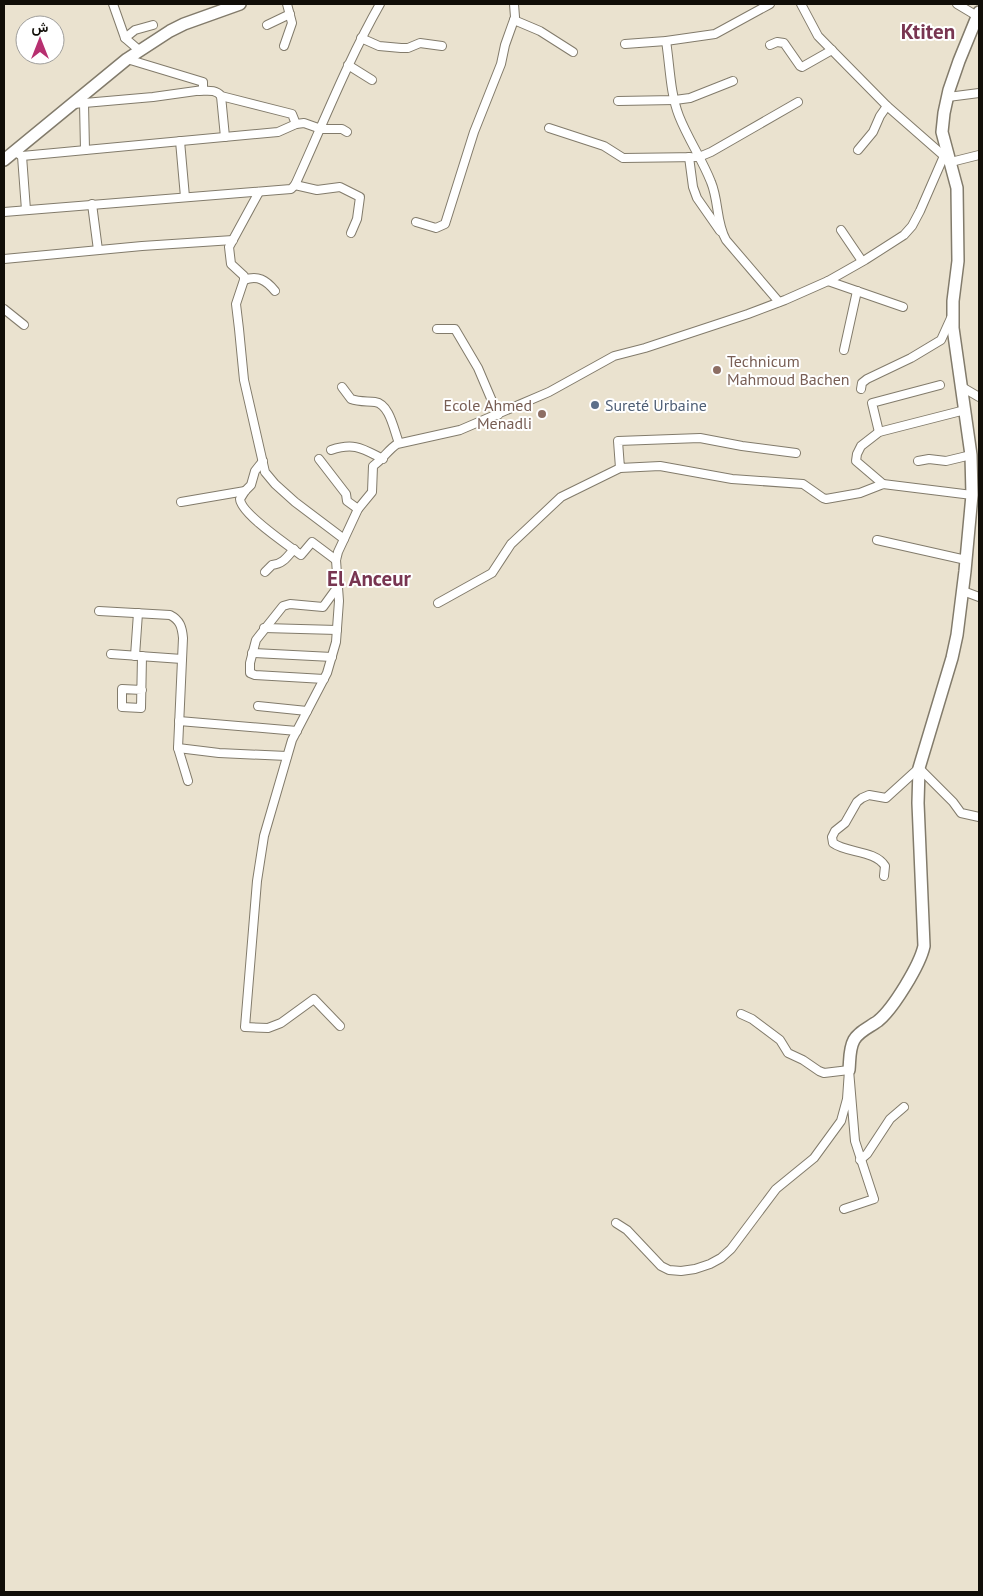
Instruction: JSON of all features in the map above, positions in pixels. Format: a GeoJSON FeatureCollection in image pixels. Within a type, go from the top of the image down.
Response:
{"type":"FeatureCollection","features":[{"type":"Feature","properties":{"kind":"street"},"geometry":{"type":"LineString","coordinates":[[113,4],[125,38],[140,51]]}},
{"type":"Feature","properties":{"kind":"street"},"geometry":{"type":"LineString","coordinates":[[4,160],[18,154],[72,104],[127,60],[170,31],[240,4]]}},
{"type":"Feature","properties":{"kind":"street"},"geometry":{"type":"LineString","coordinates":[[284,46],[292,23],[287,4]]}},
{"type":"Feature","properties":{"kind":"street"},"geometry":{"type":"LineString","coordinates":[[4,212],[291,189],[321,129],[348,65],[380,4]]}},
{"type":"Feature","properties":{"kind":"street"},"geometry":{"type":"LineString","coordinates":[[416,222],[436,228],[445,224],[474,132],[501,64],[504,45],[514,20],[514,4]]}},
{"type":"Feature","properties":{"kind":"street"},"geometry":{"type":"LineString","coordinates":[[625,44],[666,41],[715,34],[770,4]]}},
{"type":"Feature","properties":{"kind":"street"},"geometry":{"type":"LineString","coordinates":[[802,4],[818,36],[887,106],[947,155],[979,155]]}},
{"type":"Feature","properties":{"kind":"street"},"geometry":{"type":"LineString","coordinates":[[616,1223],[627,1230],[661,1266],[670,1270],[681,1271],[696,1268],[721,1258],[731,1249],[776,1189],[814,1158],[841,1121],[847,1099],[851,1047],[854,1039],[858,1034],[879,1020],[891,1006],[922,956],[924,946],[918,802],[919,768],[957,636],[972,495],[971,455],[956,354],[953,313],[959,238],[957,188],[942,132],[948,97],[959,61],[978,14],[957,4]]}},
{"type":"Feature","properties":{"kind":"street"},"geometry":{"type":"LineString","coordinates":[[267,26],[290,14]]}},
{"type":"Feature","properties":{"kind":"street"},"geometry":{"type":"LineString","coordinates":[[514,20],[540,32],[573,52]]}},
{"type":"Feature","properties":{"kind":"street"},"geometry":{"type":"LineString","coordinates":[[125,38],[135,30],[153,25]]}},
{"type":"Feature","properties":{"kind":"street"},"geometry":{"type":"LineString","coordinates":[[361,38],[379,46],[408,48],[420,43],[442,46]]}},
{"type":"Feature","properties":{"kind":"street"},"geometry":{"type":"LineString","coordinates":[[666,41],[674,100],[679,116],[712,182],[722,232]]}},
{"type":"Feature","properties":{"kind":"street"},"geometry":{"type":"LineString","coordinates":[[770,45],[778,42],[784,43],[802,67],[832,50]]}},
{"type":"Feature","properties":{"kind":"street"},"geometry":{"type":"LineString","coordinates":[[127,60],[203,82],[203,90],[199,91]]}},
{"type":"Feature","properties":{"kind":"street"},"geometry":{"type":"LineString","coordinates":[[348,65],[372,80]]}},
{"type":"Feature","properties":{"kind":"street"},"geometry":{"type":"LineString","coordinates":[[618,101],[690,98],[733,81]]}},
{"type":"Feature","properties":{"kind":"street"},"geometry":{"type":"LineString","coordinates":[[72,104],[215,91],[221,96],[292,114],[296,124]]}},
{"type":"Feature","properties":{"kind":"street"},"geometry":{"type":"LineString","coordinates":[[948,97],[979,93]]}},
{"type":"Feature","properties":{"kind":"street"},"geometry":{"type":"LineString","coordinates":[[221,96],[225,137]]}},
{"type":"Feature","properties":{"kind":"street"},"geometry":{"type":"LineString","coordinates":[[549,128],[604,146],[623,158],[700,157],[798,102]]}},
{"type":"Feature","properties":{"kind":"street"},"geometry":{"type":"LineString","coordinates":[[84,103],[85,150]]}},
{"type":"Feature","properties":{"kind":"street"},"geometry":{"type":"LineString","coordinates":[[858,150],[872,132],[887,106]]}},
{"type":"Feature","properties":{"kind":"street"},"geometry":{"type":"LineString","coordinates":[[18,154],[85,150],[278,132],[296,124],[304,124],[321,129],[342,128],[347,132]]}},
{"type":"Feature","properties":{"kind":"street"},"geometry":{"type":"LineString","coordinates":[[180,141],[185,198]]}},
{"type":"Feature","properties":{"kind":"street"},"geometry":{"type":"LineString","coordinates":[[18,154],[26,210]]}},
{"type":"Feature","properties":{"kind":"street"},"geometry":{"type":"LineString","coordinates":[[340,1026],[314,999],[281,1023],[268,1028],[245,1027],[260,857],[264,836],[287,756],[297,731],[324,679],[332,657],[336,642],[339,585],[336,560],[358,509],[372,492],[374,466],[384,459],[390,449],[399,443],[460,430],[549,392],[614,356],[664,342],[748,314],[828,281],[904,235],[912,226],[947,155]]}},
{"type":"Feature","properties":{"kind":"street"},"geometry":{"type":"LineString","coordinates":[[688,157],[693,187],[697,198],[726,240],[779,302]]}},
{"type":"Feature","properties":{"kind":"street"},"geometry":{"type":"LineString","coordinates":[[295,184],[318,190],[340,187],[360,197],[357,219],[351,233]]}},
{"type":"Feature","properties":{"kind":"street"},"geometry":{"type":"LineString","coordinates":[[259,192],[229,247],[231,264],[244,276],[236,304],[244,380],[265,472],[275,484],[344,540]]}},
{"type":"Feature","properties":{"kind":"street"},"geometry":{"type":"LineString","coordinates":[[92,204],[98,250]]}},
{"type":"Feature","properties":{"kind":"street"},"geometry":{"type":"LineString","coordinates":[[841,230],[862,261]]}},
{"type":"Feature","properties":{"kind":"street"},"geometry":{"type":"LineString","coordinates":[[4,259],[232,240]]}},
{"type":"Feature","properties":{"kind":"street"},"geometry":{"type":"LineString","coordinates":[[244,280],[252,277],[265,280],[275,291]]}},
{"type":"Feature","properties":{"kind":"street"},"geometry":{"type":"LineString","coordinates":[[828,281],[904,307]]}},
{"type":"Feature","properties":{"kind":"street"},"geometry":{"type":"LineString","coordinates":[[844,350],[857,291]]}},
{"type":"Feature","properties":{"kind":"street"},"geometry":{"type":"LineString","coordinates":[[4,309],[24,325]]}},
{"type":"Feature","properties":{"kind":"street"},"geometry":{"type":"LineString","coordinates":[[861,389],[862,383],[867,379],[911,358],[941,340],[953,313]]}},
{"type":"Feature","properties":{"kind":"street"},"geometry":{"type":"LineString","coordinates":[[437,329],[456,329],[478,368],[498,414]]}},
{"type":"Feature","properties":{"kind":"street"},"geometry":{"type":"LineString","coordinates":[[879,432],[872,402],[940,385]]}},
{"type":"Feature","properties":{"kind":"street"},"geometry":{"type":"LineString","coordinates":[[342,387],[351,400],[376,402],[383,406],[399,443]]}},
{"type":"Feature","properties":{"kind":"street"},"geometry":{"type":"LineString","coordinates":[[962,387],[979,397]]}},
{"type":"Feature","properties":{"kind":"street"},"geometry":{"type":"LineString","coordinates":[[883,484],[856,461],[861,446],[879,432],[965,410]]}},
{"type":"Feature","properties":{"kind":"street"},"geometry":{"type":"LineString","coordinates":[[620,468],[618,441],[700,438],[796,453]]}},
{"type":"Feature","properties":{"kind":"street"},"geometry":{"type":"LineString","coordinates":[[332,450],[343,446],[351,446],[384,459]]}},
{"type":"Feature","properties":{"kind":"street"},"geometry":{"type":"LineString","coordinates":[[918,461],[929,459],[946,461],[971,455]]}},
{"type":"Feature","properties":{"kind":"street"},"geometry":{"type":"LineString","coordinates":[[319,459],[346,494],[347,501],[358,509]]}},
{"type":"Feature","properties":{"kind":"street"},"geometry":{"type":"LineString","coordinates":[[263,462],[255,472],[251,486],[240,499],[243,507],[263,526],[302,555],[312,542],[336,560]]}},
{"type":"Feature","properties":{"kind":"street"},"geometry":{"type":"LineString","coordinates":[[438,603],[492,573],[511,544],[561,497],[620,468],[660,466],[732,479],[803,484],[826,499],[860,493],[883,484],[972,495]]}},
{"type":"Feature","properties":{"kind":"street"},"geometry":{"type":"LineString","coordinates":[[181,502],[245,491]]}},
{"type":"Feature","properties":{"kind":"street"},"geometry":{"type":"LineString","coordinates":[[877,540],[966,560]]}},
{"type":"Feature","properties":{"kind":"street"},"geometry":{"type":"LineString","coordinates":[[265,572],[272,565],[282,562],[294,549]]}},
{"type":"Feature","properties":{"kind":"street"},"geometry":{"type":"LineString","coordinates":[[324,679],[252,674],[250,669],[252,653],[256,640],[280,608],[286,604],[323,607],[339,585]]}},
{"type":"Feature","properties":{"kind":"street"},"geometry":{"type":"LineString","coordinates":[[963,591],[979,597]]}},
{"type":"Feature","properties":{"kind":"street"},"geometry":{"type":"LineString","coordinates":[[99,611],[170,615],[180,623],[182,629],[182,659],[178,748],[188,780]]}},
{"type":"Feature","properties":{"kind":"street"},"geometry":{"type":"LineString","coordinates":[[138,613],[142,690]]}},
{"type":"Feature","properties":{"kind":"street"},"geometry":{"type":"LineString","coordinates":[[264,628],[337,630]]}},
{"type":"Feature","properties":{"kind":"street"},"geometry":{"type":"LineString","coordinates":[[252,653],[332,657]]}},
{"type":"Feature","properties":{"kind":"street"},"geometry":{"type":"LineString","coordinates":[[111,654],[182,659]]}},
{"type":"Feature","properties":{"kind":"street"},"geometry":{"type":"LineString","coordinates":[[258,706],[307,711]]}},
{"type":"Feature","properties":{"kind":"street"},"geometry":{"type":"LineString","coordinates":[[179,721],[297,731]]}},
{"type":"Feature","properties":{"kind":"street"},"geometry":{"type":"LineString","coordinates":[[178,748],[218,753],[287,756]]}},
{"type":"Feature","properties":{"kind":"street"},"geometry":{"type":"LineString","coordinates":[[919,768],[962,813],[979,817]]}},
{"type":"Feature","properties":{"kind":"street"},"geometry":{"type":"LineString","coordinates":[[884,876],[885,866],[883,863],[854,850],[836,846],[833,843],[832,837],[835,831],[845,823],[857,802],[862,798],[870,795],[886,798],[919,768]]}},
{"type":"Feature","properties":{"kind":"street"},"geometry":{"type":"LineString","coordinates":[[741,1014],[752,1019],[780,1040],[788,1054],[803,1060],[819,1071],[824,1073],[849,1070]]}},
{"type":"Feature","properties":{"kind":"street"},"geometry":{"type":"LineString","coordinates":[[844,1209],[874,1199],[855,1140],[849,1070]]}},
{"type":"Feature","properties":{"kind":"street"},"geometry":{"type":"LineString","coordinates":[[860,1160],[867,1154],[890,1119],[904,1107]]}},
{"type":"Feature","properties":{"kind":"place","name":"Technicum Mahmoud Bachen"},"geometry":{"type":"Point","coordinates":[717,370]}},
{"type":"Feature","properties":{"kind":"place","name":"Sureté Urbaine"},"geometry":{"type":"Point","coordinates":[595,405]}},
{"type":"Feature","properties":{"kind":"place","name":"Ecole Ahmed Menadli"},"geometry":{"type":"Point","coordinates":[542,414]}},
{"type":"Feature","properties":{"kind":"district","name":"Ktiten"},"geometry":{"type":"Point","coordinates":[928,31]}},
{"type":"Feature","properties":{"kind":"district","name":"El Anceur"},"geometry":{"type":"Point","coordinates":[369,578]}}]}
